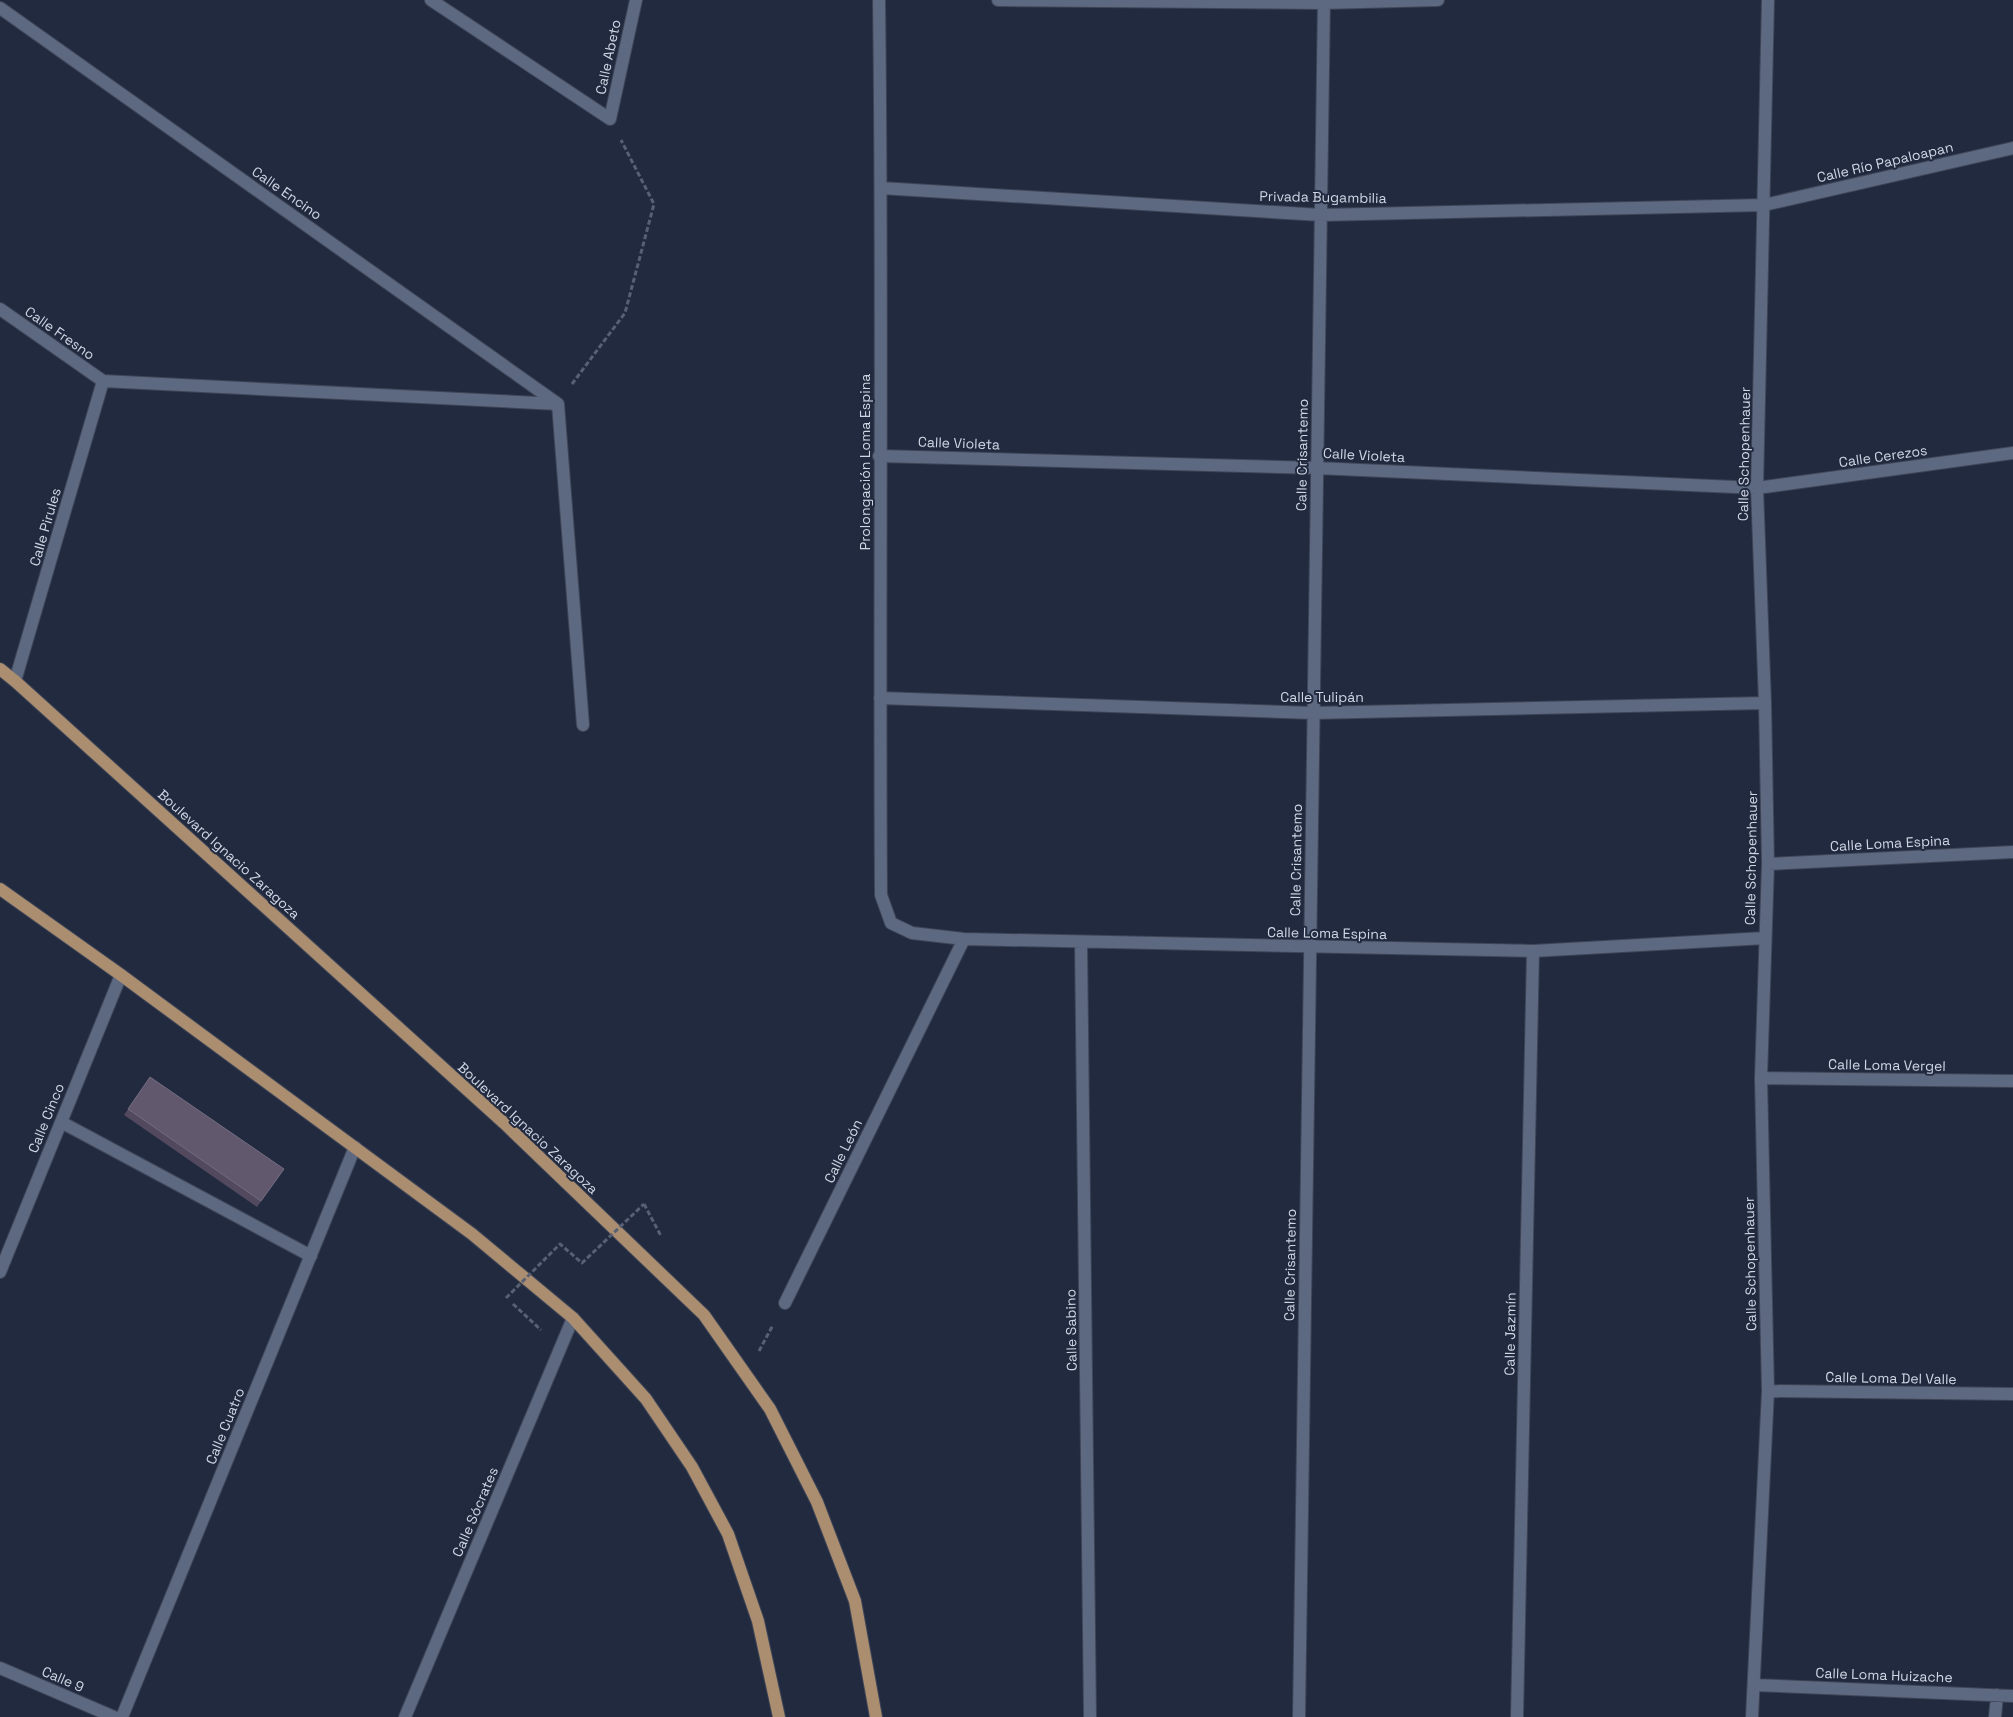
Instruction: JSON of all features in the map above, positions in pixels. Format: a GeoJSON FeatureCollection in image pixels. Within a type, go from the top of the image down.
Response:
{"type":"FeatureCollection","features":[{"type":"Feature","properties":{"kind":"main road","name":"Boulevard Ignacio Zaragoza"},"geometry":{"type":"LineString","coordinates":[[0,669],[511,1130],[704,1315],[770,1408],[817,1502],[855,1601],[876,1717]]}},
{"type":"Feature","properties":{"kind":"main road"},"geometry":{"type":"LineString","coordinates":[[0,889],[472,1234],[573,1318],[646,1399],[692,1467],[728,1534],[758,1620],[779,1717]]}},
{"type":"Feature","properties":{"kind":"street"},"geometry":{"type":"LineString","coordinates":[[431,0],[610,119]]}},
{"type":"Feature","properties":{"kind":"street","name":"Calle Abeto"},"geometry":{"type":"LineString","coordinates":[[610,119],[636,0]]}},
{"type":"Feature","properties":{"kind":"street","name":"Prolongación Loma Espina"},"geometry":{"type":"LineString","coordinates":[[879,0],[881,188],[879,456],[882,895],[892,923]]}},
{"type":"Feature","properties":{"kind":"street"},"geometry":{"type":"LineString","coordinates":[[998,0],[1324,2],[1438,0]]}},
{"type":"Feature","properties":{"kind":"street","name":"Calle Schopenhauer"},"geometry":{"type":"LineString","coordinates":[[1752,1717],[1768,1391],[1761,1078],[1768,864],[1765,702],[1757,488],[1768,0]]}},
{"type":"Feature","properties":{"kind":"street","name":"Calle Crisantemo"},"geometry":{"type":"LineString","coordinates":[[1299,1717],[1324,2]]}},
{"type":"Feature","properties":{"kind":"street","name":"Calle Encino"},"geometry":{"type":"LineString","coordinates":[[0,8],[558,404]]}},
{"type":"Feature","properties":{"kind":"street","name":"Calle Río Papaloapan"},"geometry":{"type":"LineString","coordinates":[[1764,205],[2013,148]]}},
{"type":"Feature","properties":{"kind":"street","name":"Privada Bugambilia"},"geometry":{"type":"LineString","coordinates":[[881,188],[1321,215],[1764,205]]}},
{"type":"Feature","properties":{"kind":"street","name":"Calle Fresno"},"geometry":{"type":"LineString","coordinates":[[0,309],[103,381]]}},
{"type":"Feature","properties":{"kind":"street"},"geometry":{"type":"LineString","coordinates":[[103,381],[558,404],[583,725]]}},
{"type":"Feature","properties":{"kind":"street","name":"Calle Pirules"},"geometry":{"type":"LineString","coordinates":[[15,681],[103,381]]}},
{"type":"Feature","properties":{"kind":"street","name":"Calle Cerezos"},"geometry":{"type":"LineString","coordinates":[[1757,488],[2013,453]]}},
{"type":"Feature","properties":{"kind":"street","name":"Calle Violeta"},"geometry":{"type":"LineString","coordinates":[[879,456],[1317,468],[1757,488]]}},
{"type":"Feature","properties":{"kind":"street","name":"Calle Tulipán"},"geometry":{"type":"LineString","coordinates":[[880,698],[1313,714],[1765,702]]}},
{"type":"Feature","properties":{"kind":"street","name":"Calle Loma Espina"},"geometry":{"type":"LineString","coordinates":[[1768,864],[2013,852]]}},
{"type":"Feature","properties":{"kind":"street","name":"Calle Loma Espina"},"geometry":{"type":"LineString","coordinates":[[892,923],[912,933],[964,939],[1533,951],[1765,938]]}},
{"type":"Feature","properties":{"kind":"street","name":"Calle León"},"geometry":{"type":"LineString","coordinates":[[785,1303],[964,939]]}},
{"type":"Feature","properties":{"kind":"street","name":"Calle Sabino"},"geometry":{"type":"LineString","coordinates":[[1081,942],[1090,1717]]}},
{"type":"Feature","properties":{"kind":"street","name":"Calle Jazmín"},"geometry":{"type":"LineString","coordinates":[[1517,1717],[1533,951]]}},
{"type":"Feature","properties":{"kind":"street","name":"Calle Cinco"},"geometry":{"type":"LineString","coordinates":[[0,1272],[120,975]]}},
{"type":"Feature","properties":{"kind":"street","name":"Calle Loma Vergel"},"geometry":{"type":"LineString","coordinates":[[1761,1078],[2013,1081]]}},
{"type":"Feature","properties":{"kind":"street"},"geometry":{"type":"LineString","coordinates":[[61,1122],[311,1256]]}},
{"type":"Feature","properties":{"kind":"street","name":"Calle Cuatro"},"geometry":{"type":"LineString","coordinates":[[122,1717],[355,1147]]}},
{"type":"Feature","properties":{"kind":"street","name":"Calle Sócrates"},"geometry":{"type":"LineString","coordinates":[[406,1717],[573,1318]]}},
{"type":"Feature","properties":{"kind":"street","name":"Calle Loma Del Valle"},"geometry":{"type":"LineString","coordinates":[[1768,1391],[2013,1394]]}},
{"type":"Feature","properties":{"kind":"street","name":"Calle 9"},"geometry":{"type":"LineString","coordinates":[[0,1668],[114,1717]]}},
{"type":"Feature","properties":{"kind":"street","name":"Calle Loma Huizache"},"geometry":{"type":"LineString","coordinates":[[1754,1685],[2013,1696]]}},
{"type":"Feature","properties":{"kind":"street"},"geometry":{"type":"LineString","coordinates":[[1995,1717],[1997,1695]]}},
{"type":"Feature","properties":{"kind":"path"},"geometry":{"type":"LineString","coordinates":[[558,404],[625,313],[654,204],[610,119]]}},
{"type":"Feature","properties":{"kind":"path"},"geometry":{"type":"LineString","coordinates":[[506,1298],[560,1244],[582,1263],[644,1204]]}},
{"type":"Feature","properties":{"kind":"path"},"geometry":{"type":"LineString","coordinates":[[747,1375],[785,1303]]}},
{"type":"Feature","properties":{"kind":"building"},"geometry":{"type":"Polygon","coordinates":[[[150,1077],[284,1169],[261,1201],[128,1109],[150,1077]]]}}]}
